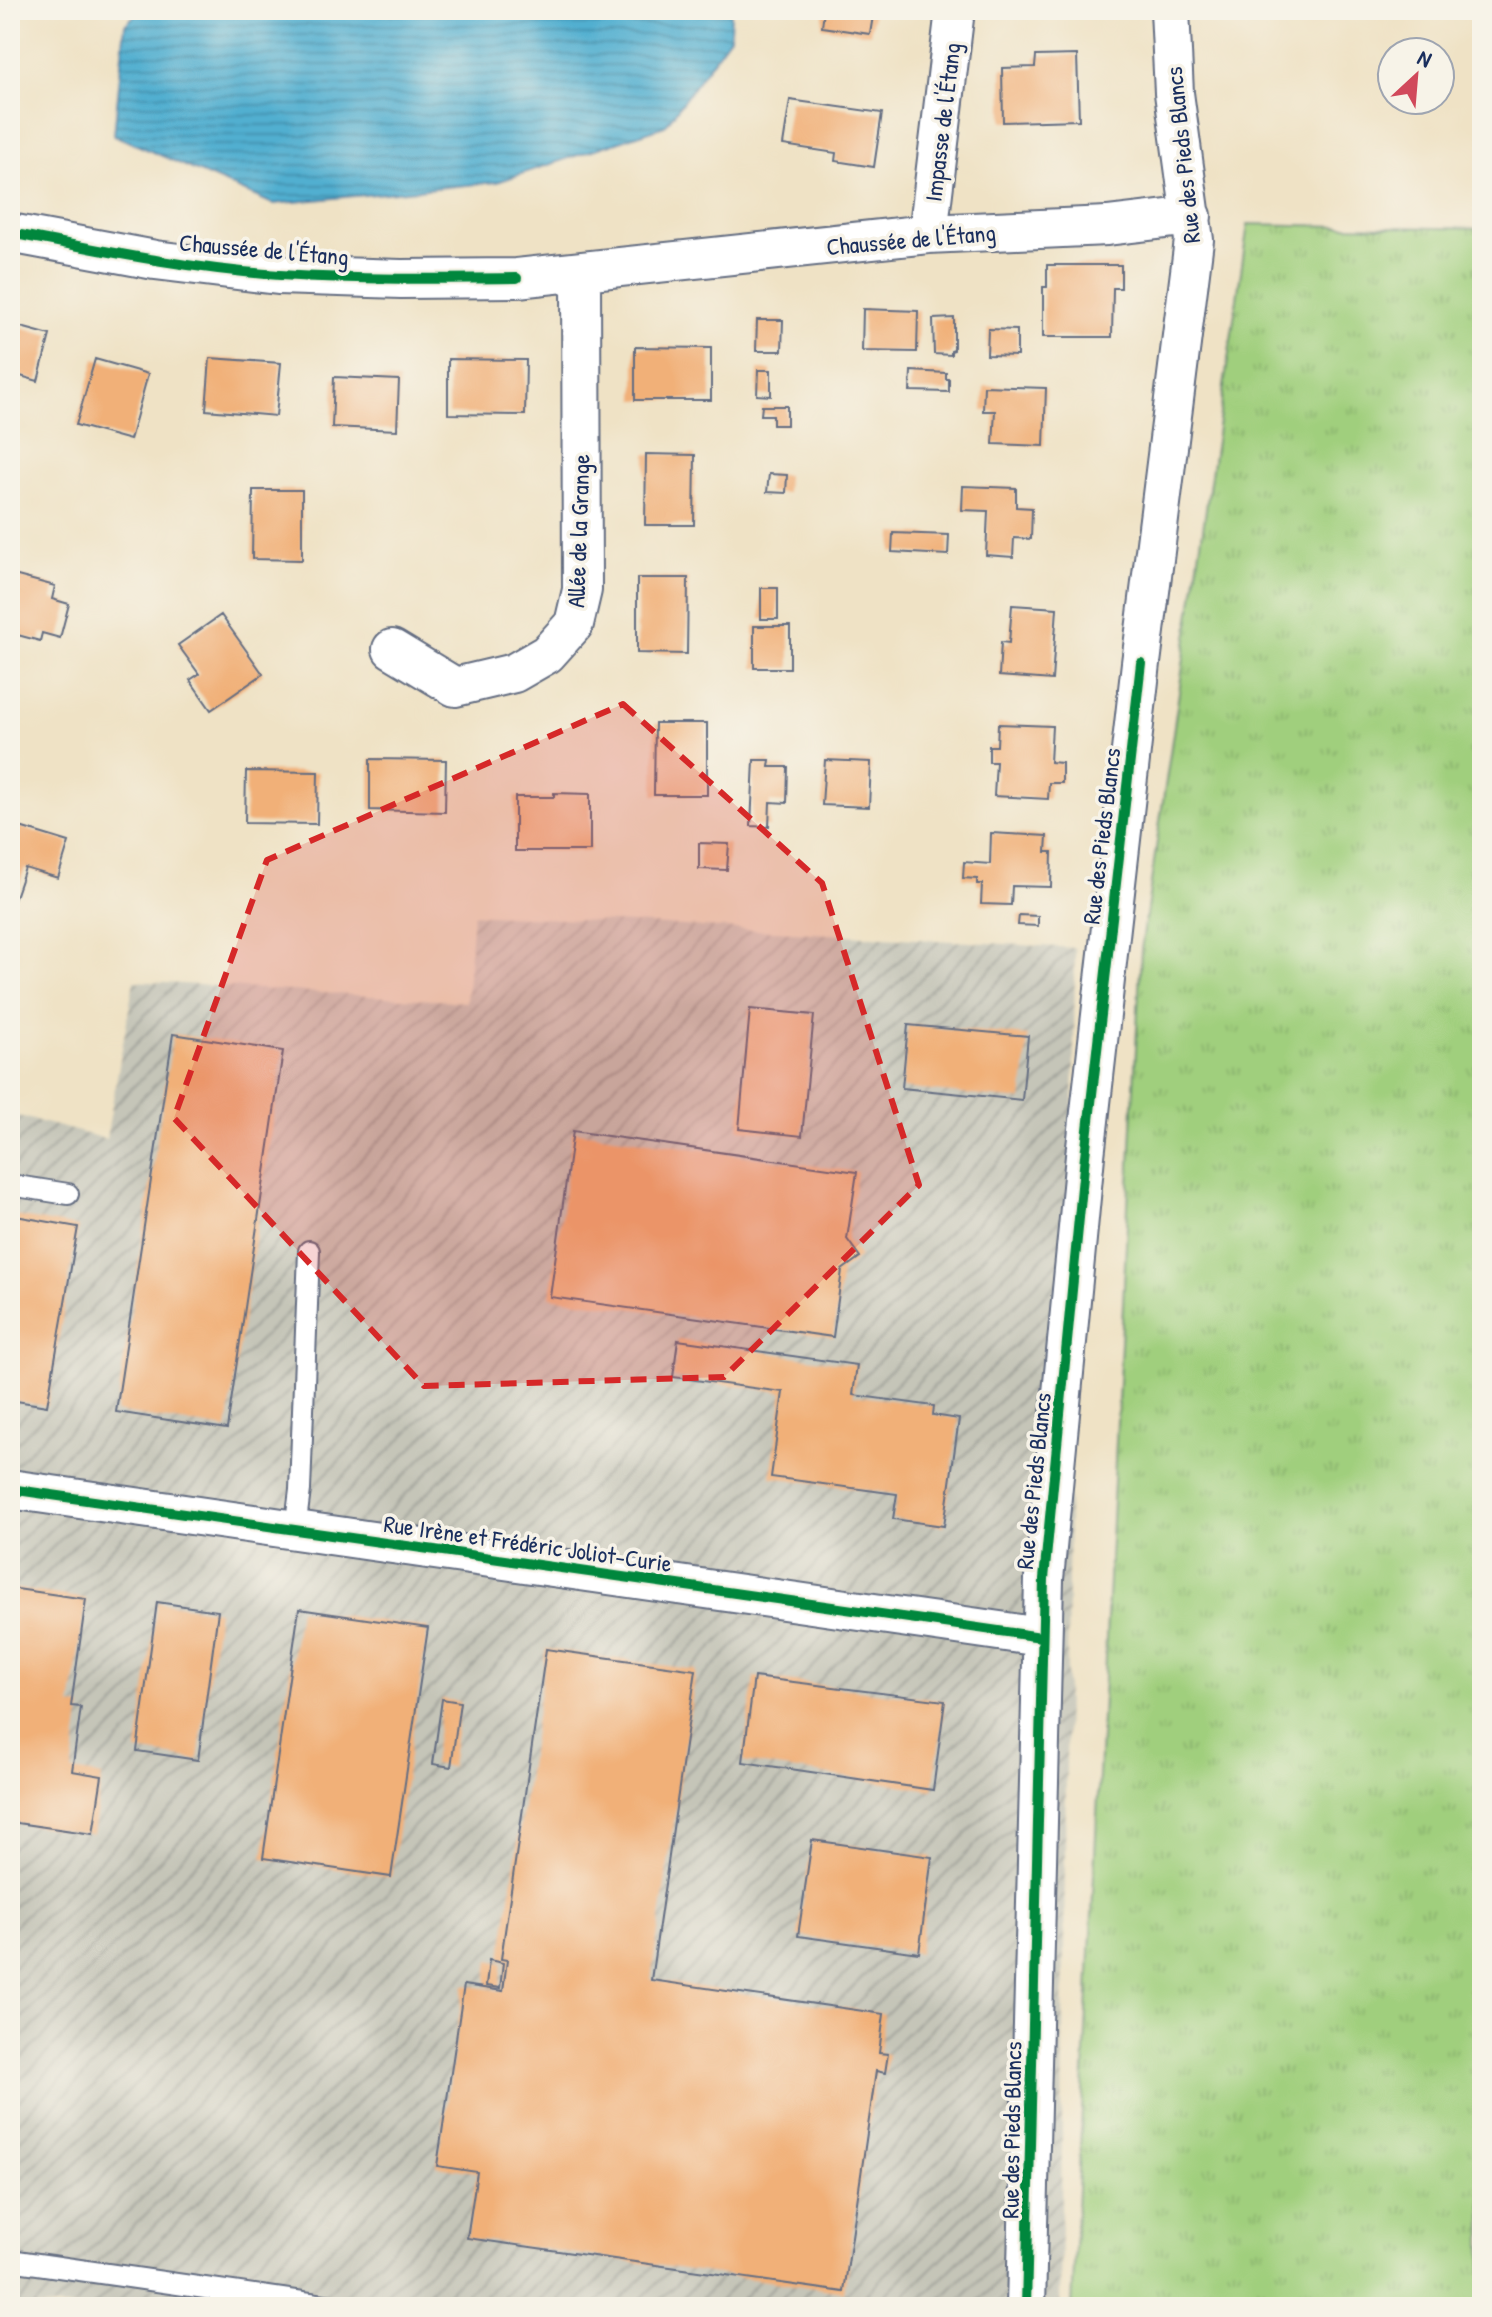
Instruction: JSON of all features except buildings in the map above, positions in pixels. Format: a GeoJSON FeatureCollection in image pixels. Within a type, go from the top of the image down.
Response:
{"type":"FeatureCollection","features":[{"type":"Feature","properties":{"kind":"street","name":"Impasse de l'Étang"},"geometry":{"type":"LineString","coordinates":[[928,234],[955,10]]}},
{"type":"Feature","properties":{"kind":"street","name":"Rue des Pieds Blancs"},"geometry":{"type":"LineString","coordinates":[[1026,2307],[1045,1564],[1085,1156],[1141,663],[1194,240],[1174,93],[1170,10]]}},
{"type":"Feature","properties":{"kind":"street","name":"Chaussée de l'Étang"},"geometry":{"type":"LineString","coordinates":[[10,233],[155,260],[278,275],[401,279],[517,278],[928,234],[1107,226],[1192,216]]}},
{"type":"Feature","properties":{"kind":"street","name":"Allée de la Grange"},"geometry":{"type":"LineString","coordinates":[[392,649],[455,687],[514,673],[547,654],[574,624],[582,590],[581,273]]}},
{"type":"Feature","properties":{"kind":"street","name":"Rue Irène et Frédéric Joliot-Curie"},"geometry":{"type":"LineString","coordinates":[[10,1489],[1041,1637]]}},
{"type":"Feature","properties":{"kind":"lane"},"geometry":{"type":"LineString","coordinates":[[10,1185],[68,1194]]}},
{"type":"Feature","properties":{"kind":"lane"},"geometry":{"type":"LineString","coordinates":[[295,1530],[300,1490],[309,1251]]}},
{"type":"Feature","properties":{"kind":"lane"},"geometry":{"type":"LineString","coordinates":[[10,2260],[338,2307]]}},
{"type":"Feature","properties":{"kind":"highlighted area"},"geometry":{"type":"Polygon","coordinates":[[[623,704],[822,883],[919,1185],[724,1377],[424,1386],[174,1118],[267,860],[623,704]]]}},
{"type":"Feature","properties":{"kind":"shaded area"},"geometry":{"type":"Polygon","coordinates":[[[473,914],[1075,948],[1060,2307],[10,2307],[10,1114],[106,1139],[134,981],[466,1002],[473,914]]]}},
{"type":"Feature","properties":{"kind":"green space"},"geometry":{"type":"Polygon","coordinates":[[[1248,224],[1482,229],[1482,2307],[1072,2307],[1141,950],[1248,224]]]}},
{"type":"Feature","properties":{"kind":"water"},"geometry":{"type":"Polygon","coordinates":[[[140,10],[731,10],[730,37],[665,126],[497,182],[273,204],[114,135],[125,25],[140,10]]]}},
{"type":"Feature","properties":{"kind":"cycle path"},"geometry":{"type":"LineString","coordinates":[[10,233],[144,258],[246,272],[310,277],[517,278]]}},
{"type":"Feature","properties":{"kind":"cycle path"},"geometry":{"type":"LineString","coordinates":[[1026,2307],[1044,1579],[1085,1156],[1141,663]]}},
{"type":"Feature","properties":{"kind":"cycle path"},"geometry":{"type":"LineString","coordinates":[[10,1489],[1041,1637]]}}]}
